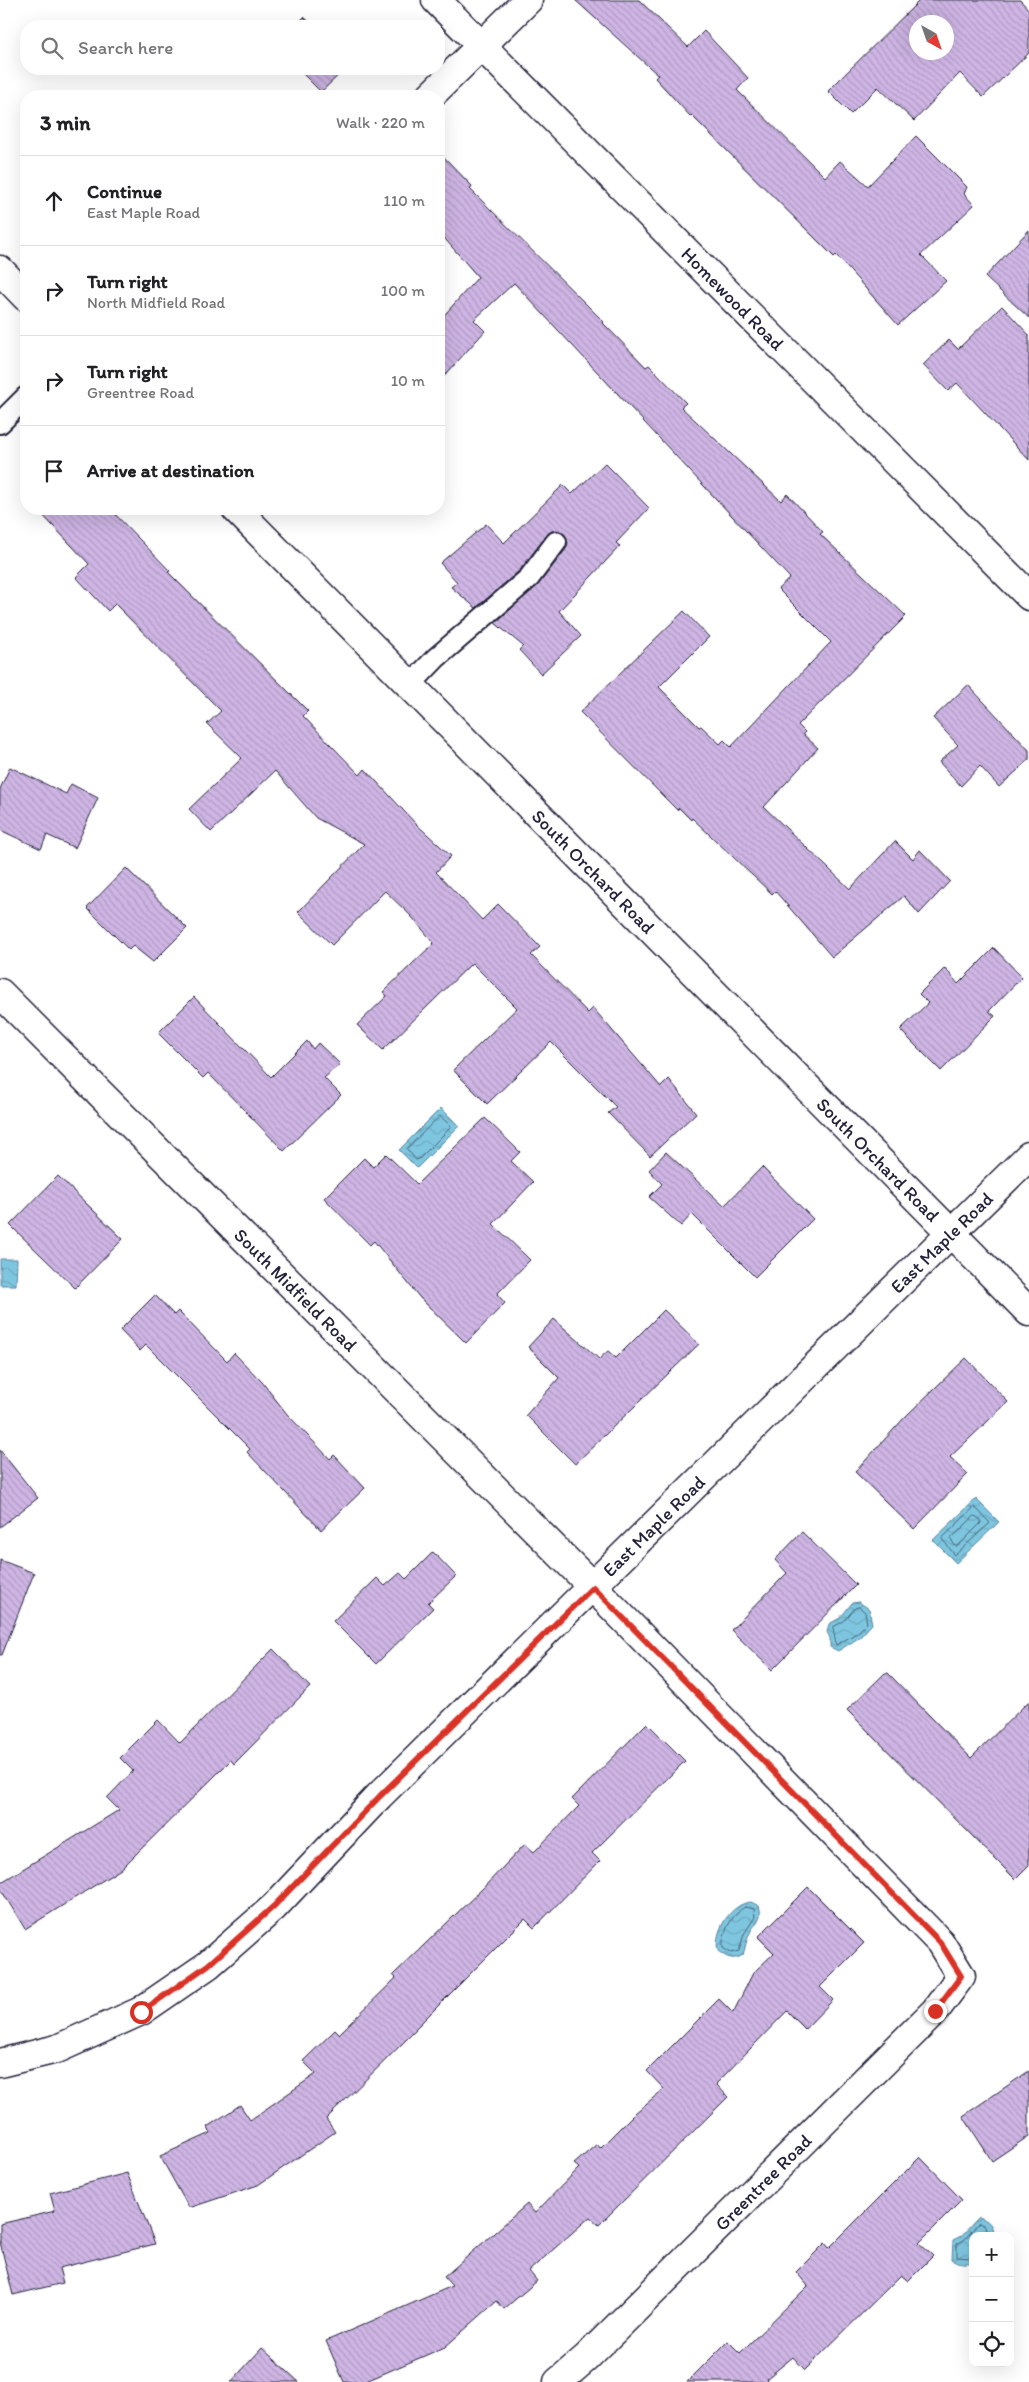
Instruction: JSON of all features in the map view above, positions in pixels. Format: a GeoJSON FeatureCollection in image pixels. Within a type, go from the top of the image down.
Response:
{"type":"FeatureCollection","features":[{"type":"Feature","properties":{"kind":"street","name":"Homewood Road"},"geometry":{"type":"LineString","coordinates":[[436,0],[1029,596]]}},
{"type":"Feature","properties":{"kind":"street"},"geometry":{"type":"LineString","coordinates":[[436,90],[528,0]]}},
{"type":"Feature","properties":{"kind":"street"},"geometry":{"type":"LineString","coordinates":[[0,270],[20,291]]}},
{"type":"Feature","properties":{"kind":"street","name":"South Orchard Road"},"geometry":{"type":"LineString","coordinates":[[242,515],[1029,1312]]}},
{"type":"Feature","properties":{"kind":"street","name":"South Midfield Road"},"geometry":{"type":"LineString","coordinates":[[0,992],[593,1587],[940,1942],[961,1976]]}},
{"type":"Feature","properties":{"kind":"street","name":"East Maple Road"},"geometry":{"type":"LineString","coordinates":[[0,2063],[57,2049],[141,2012],[208,1965],[274,1906],[380,1796],[1029,1156]]}},
{"type":"Feature","properties":{"kind":"street","name":"Greentree Road"},"geometry":{"type":"LineString","coordinates":[[558,2382],[586,2358],[935,2011],[961,1976]]}},
{"type":"Feature","properties":{"kind":"lane"},"geometry":{"type":"LineString","coordinates":[[0,423],[20,403]]}},
{"type":"Feature","properties":{"kind":"lane"},"geometry":{"type":"LineString","coordinates":[[410,684],[436,658],[529,578],[556,542]]}},
{"type":"Feature","properties":{"kind":"water"},"geometry":{"type":"Polygon","coordinates":[[[441,1108],[459,1126],[417,1168],[399,1150],[441,1108]]]}},
{"type":"Feature","properties":{"kind":"water"},"geometry":{"type":"Polygon","coordinates":[[[0,1259],[17,1259],[16,1285],[0,1285],[0,1259]]]}},
{"type":"Feature","properties":{"kind":"water"},"geometry":{"type":"Polygon","coordinates":[[[976,1499],[999,1522],[956,1563],[933,1540],[976,1499]]]}},
{"type":"Feature","properties":{"kind":"water"},"geometry":{"type":"Polygon","coordinates":[[[859,1602],[869,1609],[872,1624],[860,1637],[838,1651],[830,1647],[830,1638],[827,1632],[829,1624],[840,1618],[852,1603],[859,1602]]]}},
{"type":"Feature","properties":{"kind":"water"},"geometry":{"type":"Polygon","coordinates":[[[751,1902],[759,1906],[760,1914],[748,1937],[743,1955],[736,1958],[727,1957],[718,1951],[718,1935],[721,1927],[730,1913],[737,1907],[751,1902]]]}},
{"type":"Feature","properties":{"kind":"water"},"geometry":{"type":"Polygon","coordinates":[[[979,2217],[990,2224],[992,2229],[992,2232],[969,2232],[968,2263],[957,2262],[952,2259],[953,2240],[961,2236],[979,2217]]]}},
{"type":"Feature","properties":{"kind":"building"},"geometry":{"type":"Polygon","coordinates":[[[575,0],[639,0],[688,47],[704,31],[748,78],[737,90],[825,177],[840,161],[868,186],[916,136],[967,187],[964,194],[974,205],[921,255],[946,281],[898,325],[836,255],[834,257],[690,116],[655,78],[658,75],[575,0]]]}},
{"type":"Feature","properties":{"kind":"building"},"geometry":{"type":"Polygon","coordinates":[[[920,0],[1020,0],[1029,10],[1029,53],[983,97],[960,73],[914,121],[878,87],[851,114],[828,91],[920,0]]]}},
{"type":"Feature","properties":{"kind":"building"},"geometry":{"type":"Polygon","coordinates":[[[304,75],[339,75],[323,90],[319,90],[304,75]]]}},
{"type":"Feature","properties":{"kind":"building"},"geometry":{"type":"Polygon","coordinates":[[[445,158],[472,186],[470,189],[604,322],[646,367],[649,365],[686,403],[681,407],[781,501],[787,494],[823,532],[820,534],[906,616],[798,725],[805,732],[803,734],[818,748],[764,807],[850,889],[895,841],[913,859],[920,850],[950,881],[919,914],[904,896],[832,957],[775,891],[772,894],[692,818],[691,820],[679,808],[677,810],[580,712],[684,611],[709,637],[659,687],[699,727],[701,726],[720,744],[724,740],[731,747],[831,642],[778,589],[790,578],[514,283],[474,320],[485,331],[445,375],[445,314],[478,277],[445,239],[445,158]]]}},
{"type":"Feature","properties":{"kind":"building"},"geometry":{"type":"Polygon","coordinates":[[[1029,230],[1029,318],[985,277],[1029,230]]]}},
{"type":"Feature","properties":{"kind":"building"},"geometry":{"type":"Polygon","coordinates":[[[1002,306],[1029,335],[1029,460],[957,383],[948,391],[923,365],[949,340],[958,349],[1002,306]]]}},
{"type":"Feature","properties":{"kind":"building"},"geometry":{"type":"Polygon","coordinates":[[[605,463],[649,508],[616,543],[620,546],[559,611],[581,636],[541,674],[519,650],[523,646],[495,623],[538,585],[566,549],[568,543],[563,533],[557,530],[547,535],[520,570],[476,608],[451,587],[457,582],[440,563],[486,524],[504,543],[563,485],[572,494],[605,463]]]}},
{"type":"Feature","properties":{"kind":"building"},"geometry":{"type":"Polygon","coordinates":[[[43,515],[116,515],[170,571],[168,572],[308,711],[303,716],[360,775],[365,769],[415,823],[451,856],[436,872],[482,920],[498,904],[540,947],[531,955],[588,1013],[593,1008],[661,1087],[669,1079],[696,1113],[650,1156],[608,1113],[616,1107],[551,1042],[487,1104],[453,1070],[517,1008],[472,963],[383,1050],[357,1025],[387,996],[383,992],[434,943],[411,916],[385,891],[332,945],[298,912],[364,844],[316,818],[275,771],[211,832],[189,809],[242,758],[207,724],[221,711],[115,604],[108,611],[76,577],[89,564],[43,515]]]}},
{"type":"Feature","properties":{"kind":"building"},"geometry":{"type":"Polygon","coordinates":[[[968,685],[1029,750],[1029,760],[999,787],[980,766],[961,786],[939,762],[958,745],[933,718],[968,685]]]}},
{"type":"Feature","properties":{"kind":"building"},"geometry":{"type":"Polygon","coordinates":[[[10,767],[66,794],[71,784],[98,798],[75,848],[47,835],[41,849],[0,830],[0,789],[10,767]]]}},
{"type":"Feature","properties":{"kind":"building"},"geometry":{"type":"Polygon","coordinates":[[[126,868],[187,928],[153,962],[133,946],[129,950],[87,908],[126,868]]]}},
{"type":"Feature","properties":{"kind":"building"},"geometry":{"type":"Polygon","coordinates":[[[994,948],[1022,977],[989,1011],[995,1016],[941,1071],[900,1030],[928,1003],[919,994],[945,968],[958,984],[994,948]]]}},
{"type":"Feature","properties":{"kind":"building"},"geometry":{"type":"Polygon","coordinates":[[[194,997],[271,1077],[307,1041],[313,1049],[318,1043],[340,1064],[324,1078],[341,1095],[284,1151],[208,1073],[203,1078],[158,1033],[194,997]]]}},
{"type":"Feature","properties":{"kind":"building"},"geometry":{"type":"Polygon","coordinates":[[[485,1118],[520,1152],[511,1161],[533,1182],[493,1224],[530,1260],[497,1294],[505,1303],[466,1343],[420,1298],[374,1241],[370,1245],[324,1198],[364,1158],[373,1167],[386,1154],[417,1184],[485,1118]]]}},
{"type":"Feature","properties":{"kind":"building"},"geometry":{"type":"Polygon","coordinates":[[[666,1152],[724,1206],[762,1167],[813,1219],[755,1277],[692,1214],[681,1226],[649,1197],[662,1184],[649,1170],[666,1152]]]}},
{"type":"Feature","properties":{"kind":"building"},"geometry":{"type":"Polygon","coordinates":[[[58,1176],[123,1239],[75,1288],[10,1225],[58,1176]]]}},
{"type":"Feature","properties":{"kind":"building"},"geometry":{"type":"Polygon","coordinates":[[[155,1295],[174,1315],[178,1311],[227,1361],[234,1353],[262,1382],[287,1414],[330,1459],[334,1455],[365,1488],[321,1530],[247,1452],[250,1449],[146,1345],[140,1351],[120,1330],[155,1295]]]}},
{"type":"Feature","properties":{"kind":"building"},"geometry":{"type":"Polygon","coordinates":[[[664,1310],[699,1344],[575,1464],[526,1415],[559,1378],[528,1347],[554,1319],[599,1359],[608,1351],[616,1358],[664,1310]]]}},
{"type":"Feature","properties":{"kind":"building"},"geometry":{"type":"Polygon","coordinates":[[[966,1358],[1008,1402],[950,1457],[968,1474],[914,1529],[855,1472],[905,1417],[966,1358]]]}},
{"type":"Feature","properties":{"kind":"building"},"geometry":{"type":"Polygon","coordinates":[[[0,1450],[38,1498],[0,1527],[0,1450]]]}},
{"type":"Feature","properties":{"kind":"building"},"geometry":{"type":"Polygon","coordinates":[[[802,1532],[856,1585],[772,1670],[731,1630],[787,1573],[775,1560],[802,1532]]]}},
{"type":"Feature","properties":{"kind":"building"},"geometry":{"type":"Polygon","coordinates":[[[433,1552],[456,1576],[428,1603],[433,1608],[376,1664],[333,1621],[377,1578],[385,1586],[400,1573],[406,1579],[433,1552]]]}},
{"type":"Feature","properties":{"kind":"building"},"geometry":{"type":"Polygon","coordinates":[[[0,1560],[34,1573],[2,1655],[0,1655],[0,1560]]]}},
{"type":"Feature","properties":{"kind":"building"},"geometry":{"type":"Polygon","coordinates":[[[273,1649],[310,1687],[234,1764],[231,1760],[121,1869],[25,1929],[0,1888],[0,1883],[119,1810],[107,1798],[133,1771],[120,1758],[158,1720],[180,1743],[273,1649]]]}},
{"type":"Feature","properties":{"kind":"building"},"geometry":{"type":"Polygon","coordinates":[[[885,1673],[888,1673],[971,1758],[1029,1701],[1029,1865],[1015,1879],[847,1710],[885,1673]]]}},
{"type":"Feature","properties":{"kind":"building"},"geometry":{"type":"Polygon","coordinates":[[[647,1723],[685,1761],[592,1853],[600,1861],[534,1928],[525,1919],[326,2119],[335,2132],[258,2185],[189,2208],[160,2156],[211,2133],[207,2127],[240,2105],[250,2120],[316,2074],[303,2061],[335,2030],[339,2034],[396,1978],[393,1975],[484,1887],[525,1844],[534,1852],[579,1806],[572,1799],[647,1723]]]}},
{"type":"Feature","properties":{"kind":"building"},"geometry":{"type":"Polygon","coordinates":[[[808,1887],[864,1943],[820,1987],[833,2000],[805,2029],[787,2011],[716,2084],[728,2097],[599,2225],[590,2217],[529,2271],[537,2281],[504,2309],[497,2301],[445,2347],[364,2382],[344,2382],[326,2341],[452,2286],[444,2277],[527,2204],[535,2213],[579,2168],[574,2164],[597,2144],[600,2148],[635,2113],[664,2089],[647,2071],[719,1999],[733,2013],[753,1973],[774,1953],[758,1937],[808,1887]]]}},
{"type":"Feature","properties":{"kind":"building"},"geometry":{"type":"Polygon","coordinates":[[[1029,2071],[1029,2136],[992,2161],[963,2116],[1029,2071]]]}},
{"type":"Feature","properties":{"kind":"building"},"geometry":{"type":"Polygon","coordinates":[[[920,2157],[962,2200],[919,2243],[933,2256],[908,2281],[901,2275],[805,2370],[793,2357],[766,2379],[769,2382],[687,2382],[728,2341],[740,2353],[808,2286],[796,2272],[825,2243],[829,2248],[920,2157]]]}},
{"type":"Feature","properties":{"kind":"building"},"geometry":{"type":"Polygon","coordinates":[[[127,2173],[155,2244],[59,2268],[63,2283],[13,2295],[0,2242],[0,2224],[55,2211],[50,2193],[127,2173]]]}},
{"type":"Feature","properties":{"kind":"building"},"geometry":{"type":"Polygon","coordinates":[[[262,2348],[299,2382],[231,2382],[262,2348]]]}},
{"type":"Feature","properties":{"kind":"route"},"geometry":{"type":"LineString","coordinates":[[141,2012],[208,1965],[274,1906],[380,1796],[593,1587],[940,1942],[961,1976],[935,2011]]}}]}
